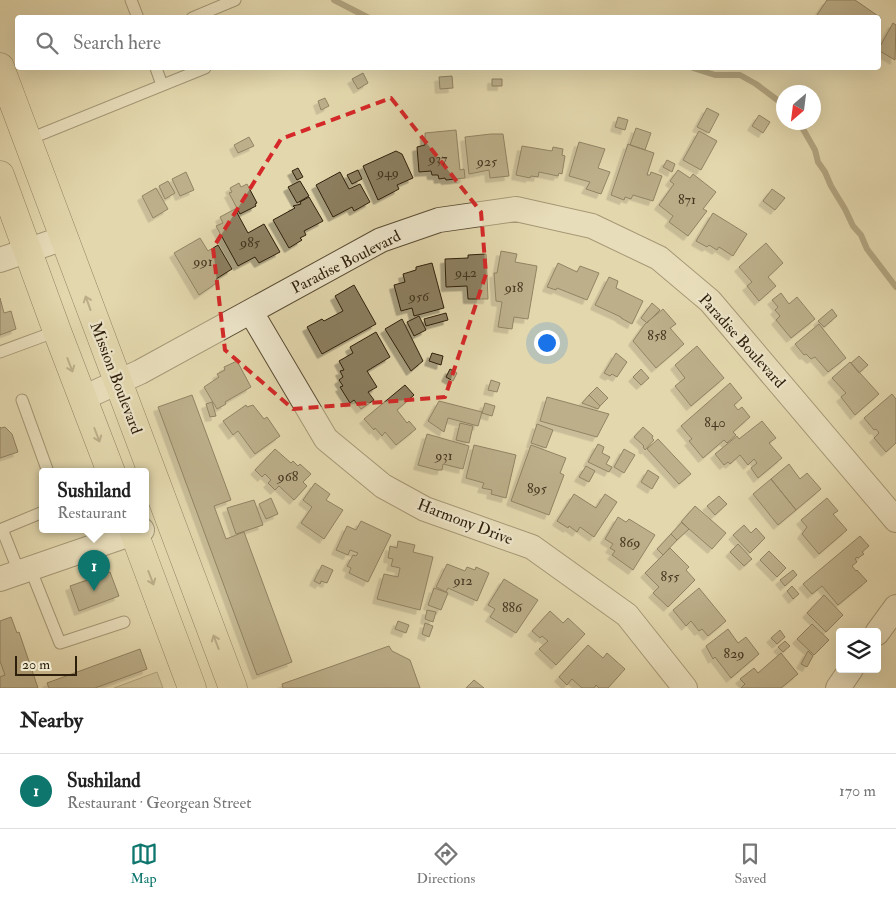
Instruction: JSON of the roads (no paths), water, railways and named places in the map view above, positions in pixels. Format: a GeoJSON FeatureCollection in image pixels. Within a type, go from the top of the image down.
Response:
{"type":"FeatureCollection","features":[{"type":"Feature","properties":{"kind":"main road","name":"Mission Boulevard"},"geometry":{"type":"LineString","coordinates":[[0,67],[118,383],[134,468]]}},
{"type":"Feature","properties":{"kind":"main road"},"geometry":{"type":"LineString","coordinates":[[0,176],[109,468]]}},
{"type":"Feature","properties":{"kind":"main road","name":"Mission Boulevard"},"geometry":{"type":"LineString","coordinates":[[146,533],[192,688]]}},
{"type":"Feature","properties":{"kind":"main road","name":"Mission Boulevard"},"geometry":{"type":"LineString","coordinates":[[148,533],[233,688]]}},
{"type":"Feature","properties":{"kind":"street","name":"Paradise Boulevard"},"geometry":{"type":"LineString","coordinates":[[83,398],[118,383],[381,240],[439,220],[516,209],[592,226],[659,258],[710,302],[896,520]]}},
{"type":"Feature","properties":{"kind":"street"},"geometry":{"type":"LineString","coordinates":[[0,260],[64,238]]}},
{"type":"Feature","properties":{"kind":"street","name":"Harmony Drive"},"geometry":{"type":"LineString","coordinates":[[251,312],[326,439],[383,486],[425,509],[532,547],[627,615],[685,688]]}},
{"type":"Feature","properties":{"kind":"street"},"geometry":{"type":"LineString","coordinates":[[17,573],[131,533]]}},
{"type":"Feature","properties":{"kind":"street"},"geometry":{"type":"LineString","coordinates":[[881,628],[896,607]]}},
{"type":"Feature","properties":{"kind":"street"},"geometry":{"type":"LineString","coordinates":[[838,688],[848,673]]}},
{"type":"Feature","properties":{"kind":"lane"},"geometry":{"type":"LineString","coordinates":[[131,0],[137,15]]}},
{"type":"Feature","properties":{"kind":"lane"},"geometry":{"type":"LineString","coordinates":[[199,15],[235,0]]}},
{"type":"Feature","properties":{"kind":"lane"},"geometry":{"type":"LineString","coordinates":[[157,70],[162,85]]}},
{"type":"Feature","properties":{"kind":"lane"},"geometry":{"type":"LineString","coordinates":[[27,140],[200,70]]}},
{"type":"Feature","properties":{"kind":"lane"},"geometry":{"type":"LineString","coordinates":[[0,352],[57,331]]}},
{"type":"Feature","properties":{"kind":"lane"},"geometry":{"type":"LineString","coordinates":[[22,400],[47,468]]}},
{"type":"Feature","properties":{"kind":"lane"},"geometry":{"type":"LineString","coordinates":[[39,514],[2,529],[17,573],[60,643],[124,622]]}},
{"type":"Feature","properties":{"kind":"waterway"},"geometry":{"type":"LineString","coordinates":[[334,0],[363,15]]}},
{"type":"Feature","properties":{"kind":"waterway"},"geometry":{"type":"LineString","coordinates":[[699,70],[715,75],[740,75],[776,99]]}},
{"type":"Feature","properties":{"kind":"waterway"},"geometry":{"type":"LineString","coordinates":[[804,130],[815,150],[818,162],[853,226],[861,235],[867,249],[896,287]]}},
{"type":"Feature","properties":{"kind":"place","name":"Sushiland"},"geometry":{"type":"Point","coordinates":[94,591]}}]}
